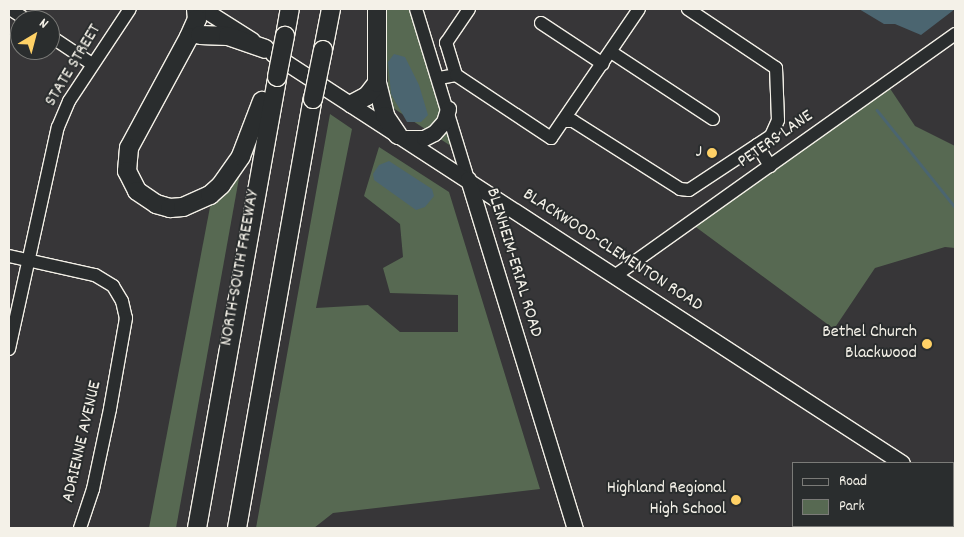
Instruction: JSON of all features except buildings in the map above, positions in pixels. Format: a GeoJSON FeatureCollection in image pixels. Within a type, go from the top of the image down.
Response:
{"type":"FeatureCollection","features":[{"type":"Feature","properties":{"kind":"highway"},"geometry":{"type":"LineString","coordinates":[[196,9],[197,18],[184,48],[137,130],[127,162],[130,180],[137,191],[156,204],[170,208],[183,207],[203,199],[221,185],[231,172],[248,141],[274,74]]}},
{"type":"Feature","properties":{"kind":"highway"},"geometry":{"type":"LineString","coordinates":[[237,528],[331,9]]}},
{"type":"Feature","properties":{"kind":"highway"},"geometry":{"type":"LineString","coordinates":[[377,9],[377,83],[385,116],[401,137]]}},
{"type":"Feature","properties":{"kind":"highway","name":"NORTH-SOUTH FREEWAY"},"geometry":{"type":"LineString","coordinates":[[196,528],[274,74],[281,36],[289,12]]}},
{"type":"Feature","properties":{"kind":"highway"},"geometry":{"type":"LineString","coordinates":[[184,48],[225,14]]}},
{"type":"Feature","properties":{"kind":"highway"},"geometry":{"type":"LineString","coordinates":[[200,35],[228,36],[265,49]]}},
{"type":"Feature","properties":{"kind":"highway"},"geometry":{"type":"LineString","coordinates":[[352,104],[367,96],[377,83]]}},
{"type":"Feature","properties":{"kind":"main road","name":"BLACKWOOD-CLEMENTON ROAD"},"geometry":{"type":"LineString","coordinates":[[203,9],[225,14],[265,49],[616,275],[900,462]]}},
{"type":"Feature","properties":{"kind":"main road"},"geometry":{"type":"LineString","coordinates":[[401,137],[424,138],[434,133],[444,122],[448,109]]}},
{"type":"Feature","properties":{"kind":"main road","name":"BLENHEIM-ERIAL ROAD"},"geometry":{"type":"LineString","coordinates":[[468,179],[575,528]]}},
{"type":"Feature","properties":{"kind":"street","name":"STATE STREET"},"geometry":{"type":"LineString","coordinates":[[9,349],[58,127],[69,101],[130,9]]}},
{"type":"Feature","properties":{"kind":"street","name":"BLENHEIM-ERIAL ROAD"},"geometry":{"type":"LineString","coordinates":[[416,9],[468,179]]}},
{"type":"Feature","properties":{"kind":"street"},"geometry":{"type":"LineString","coordinates":[[429,48],[446,43],[469,9]]}},
{"type":"Feature","properties":{"kind":"street"},"geometry":{"type":"LineString","coordinates":[[446,43],[456,75],[551,138],[639,9]]}},
{"type":"Feature","properties":{"kind":"street"},"geometry":{"type":"LineString","coordinates":[[564,121],[573,121],[680,189],[689,190],[701,185],[757,146],[777,129],[776,68],[688,9]]}},
{"type":"Feature","properties":{"kind":"street"},"geometry":{"type":"LineString","coordinates":[[541,23],[602,64]]}},
{"type":"Feature","properties":{"kind":"street","name":"PETERS LANE"},"geometry":{"type":"LineString","coordinates":[[616,275],[955,34]]}},
{"type":"Feature","properties":{"kind":"street"},"geometry":{"type":"LineString","coordinates":[[60,43],[92,64]]}},
{"type":"Feature","properties":{"kind":"street"},"geometry":{"type":"LineString","coordinates":[[610,52],[713,119]]}},
{"type":"Feature","properties":{"kind":"street"},"geometry":{"type":"LineString","coordinates":[[438,78],[456,75]]}},
{"type":"Feature","properties":{"kind":"street"},"geometry":{"type":"LineString","coordinates":[[757,146],[770,166]]}},
{"type":"Feature","properties":{"kind":"street","name":"ADRIENNE AVENUE"},"geometry":{"type":"LineString","coordinates":[[9,256],[95,275],[113,286],[122,301],[126,318],[118,364],[93,489],[80,528]]}},
{"type":"Feature","properties":{"kind":"green space"},"geometry":{"type":"Polygon","coordinates":[[[385,9],[414,9],[460,152],[381,100],[388,84],[385,9]]]}},
{"type":"Feature","properties":{"kind":"green space"},"geometry":{"type":"Polygon","coordinates":[[[885,81],[915,126],[955,146],[955,248],[945,247],[875,268],[834,329],[689,222],[885,81]]]}},
{"type":"Feature","properties":{"kind":"green space"},"geometry":{"type":"Polygon","coordinates":[[[330,114],[352,129],[316,308],[368,305],[400,332],[458,332],[458,295],[390,293],[383,268],[403,257],[400,224],[364,196],[379,147],[449,192],[540,489],[333,513],[314,528],[256,528],[330,114]]]}},
{"type":"Feature","properties":{"kind":"green space"},"geometry":{"type":"Polygon","coordinates":[[[241,167],[176,528],[149,528],[210,207],[241,167]]]}},
{"type":"Feature","properties":{"kind":"green space"},"geometry":{"type":"Polygon","coordinates":[[[954,524],[955,528],[830,528],[954,527],[954,524]]]}},
{"type":"Feature","properties":{"kind":"water"},"geometry":{"type":"Polygon","coordinates":[[[859,9],[955,9],[921,35],[895,24],[884,24],[859,9]]]}},
{"type":"Feature","properties":{"kind":"water"},"geometry":{"type":"Polygon","coordinates":[[[394,54],[405,57],[419,85],[428,115],[421,122],[407,122],[391,94],[388,62],[394,54]]]}},
{"type":"Feature","properties":{"kind":"water"},"geometry":{"type":"Polygon","coordinates":[[[389,161],[432,189],[434,196],[425,207],[416,210],[374,180],[373,174],[379,165],[389,161]]]}},
{"type":"Feature","properties":{"kind":"waterway"},"geometry":{"type":"LineString","coordinates":[[877,110],[955,207]]}},
{"type":"Feature","properties":{"kind":"place","name":"J"},"geometry":{"type":"Point","coordinates":[712,153]}},
{"type":"Feature","properties":{"kind":"place","name":"Bethel Church Blackwood"},"geometry":{"type":"Point","coordinates":[927,344]}},
{"type":"Feature","properties":{"kind":"place","name":"Highland Regional High School"},"geometry":{"type":"Point","coordinates":[736,500]}}]}
